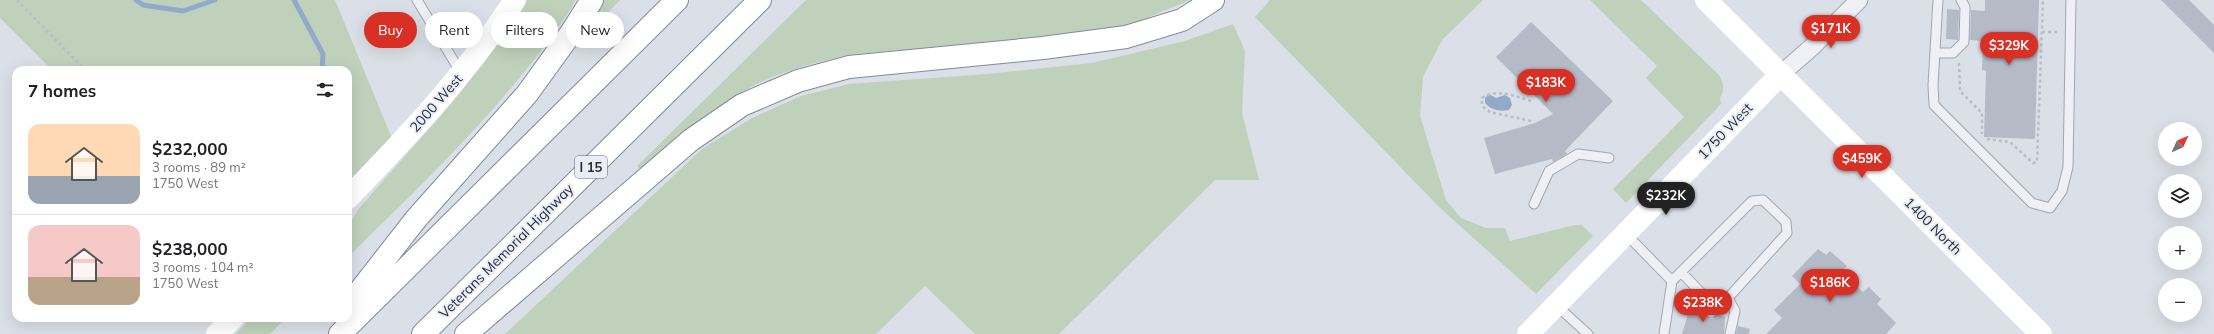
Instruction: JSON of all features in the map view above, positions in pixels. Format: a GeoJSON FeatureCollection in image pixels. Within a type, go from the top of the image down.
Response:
{"type":"FeatureCollection","features":[{"type":"Feature","properties":{"kind":"main road","name":"2000 West"},"geometry":{"type":"LineString","coordinates":[[352,194],[428,114],[462,74],[515,0]]}},
{"type":"Feature","properties":{"kind":"main road"},"geometry":{"type":"LineString","coordinates":[[352,301],[416,219],[527,94],[571,33],[592,0]]}},
{"type":"Feature","properties":{"kind":"main road"},"geometry":{"type":"LineString","coordinates":[[340,334],[677,0]]}},
{"type":"Feature","properties":{"kind":"main road","name":"Veterans Memorial Highway"},"geometry":{"type":"LineString","coordinates":[[423,334],[760,0]]}},
{"type":"Feature","properties":{"kind":"main road"},"geometry":{"type":"LineString","coordinates":[[466,334],[690,140],[742,105],[798,81],[849,67],[1043,48],[1126,37],[1182,20],[1213,0]]}},
{"type":"Feature","properties":{"kind":"main road","name":"1400 North"},"geometry":{"type":"LineString","coordinates":[[1706,0],[2041,334]]}},
{"type":"Feature","properties":{"kind":"main road","name":"1750 West"},"geometry":{"type":"LineString","coordinates":[[1528,334],[1781,74]]}},
{"type":"Feature","properties":{"kind":"main road"},"geometry":{"type":"LineString","coordinates":[[217,334],[229,322]]}},
{"type":"Feature","properties":{"kind":"main road"},"geometry":{"type":"LineString","coordinates":[[326,334],[335,322]]}},
{"type":"Feature","properties":{"kind":"street","name":"1750 West"},"geometry":{"type":"LineString","coordinates":[[1781,74],[1813,46],[1859,0]]}},
{"type":"Feature","properties":{"kind":"lane"},"geometry":{"type":"LineString","coordinates":[[418,0],[462,74]]}},
{"type":"Feature","properties":{"kind":"lane"},"geometry":{"type":"LineString","coordinates":[[1938,0],[1934,105],[2032,202],[2050,208],[2062,191],[2068,167],[2071,0]]}},
{"type":"Feature","properties":{"kind":"lane"},"geometry":{"type":"LineString","coordinates":[[1935,53],[1953,53],[1964,42],[1965,7],[1961,0]]}},
{"type":"Feature","properties":{"kind":"lane"},"geometry":{"type":"LineString","coordinates":[[1534,204],[1549,171],[1578,154],[1609,158]]}},
{"type":"Feature","properties":{"kind":"lane"},"geometry":{"type":"LineString","coordinates":[[1664,334],[1672,281],[1681,272],[1752,201],[1763,200],[1786,222],[1788,233],[1728,298],[1720,304],[1709,301],[1681,272]]}},
{"type":"Feature","properties":{"kind":"lane"},"geometry":{"type":"LineString","coordinates":[[1625,233],[1672,281]]}},
{"type":"Feature","properties":{"kind":"lane"},"geometry":{"type":"LineString","coordinates":[[1728,298],[1735,311],[1730,334]]}},
{"type":"Feature","properties":{"kind":"lane"},"geometry":{"type":"LineString","coordinates":[[1711,313],[1714,302]]}},
{"type":"Feature","properties":{"kind":"lane"},"geometry":{"type":"LineString","coordinates":[[1556,305],[1588,334]]}},
{"type":"Feature","properties":{"kind":"path"},"geometry":{"type":"LineString","coordinates":[[17,0],[81,66]]}},
{"type":"Feature","properties":{"kind":"path"},"geometry":{"type":"LineString","coordinates":[[1965,59],[1959,62],[1960,91],[1982,113],[1981,134],[1989,141],[2010,142],[2034,163],[2037,162],[2043,0]]}},
{"type":"Feature","properties":{"kind":"path"},"geometry":{"type":"LineString","coordinates":[[2042,32],[2071,32]]}},
{"type":"Feature","properties":{"kind":"path"},"geometry":{"type":"LineString","coordinates":[[1531,101],[1506,94],[1491,92],[1482,98],[1482,106],[1490,112],[1531,121]]}},
{"type":"Feature","properties":{"kind":"green space"},"geometry":{"type":"Polygon","coordinates":[[[0,0],[335,0],[396,148],[352,194],[352,66],[48,66],[0,18],[0,0]]]}},
{"type":"Feature","properties":{"kind":"green space"},"geometry":{"type":"Polygon","coordinates":[[[527,0],[575,0],[568,12],[566,12],[566,16],[558,27],[558,12],[519,12],[527,0]]]}},
{"type":"Feature","properties":{"kind":"green space"},"geometry":{"type":"Polygon","coordinates":[[[600,0],[620,0],[609,12],[593,12],[600,0]]]}},
{"type":"Feature","properties":{"kind":"green space"},"geometry":{"type":"Polygon","coordinates":[[[806,0],[1190,0],[1132,24],[1081,34],[848,55],[815,63],[772,77],[729,100],[641,170],[637,166],[806,0]]]}},
{"type":"Feature","properties":{"kind":"green space"},"geometry":{"type":"Polygon","coordinates":[[[1270,0],[1483,0],[1442,40],[1423,77],[1420,116],[1446,200],[1461,218],[1486,228],[1505,228],[1510,241],[1575,225],[1582,225],[1593,236],[1536,294],[1440,208],[1255,17],[1270,0]]]}},
{"type":"Feature","properties":{"kind":"green space"},"geometry":{"type":"Polygon","coordinates":[[[1590,0],[1641,0],[1719,75],[1723,84],[1723,92],[1720,98],[1721,104],[1626,203],[1613,189],[1684,117],[1646,78],[1657,66],[1590,0]]]}},
{"type":"Feature","properties":{"kind":"green space"},"geometry":{"type":"Polygon","coordinates":[[[1233,24],[1245,51],[1242,113],[1259,180],[1215,180],[1059,334],[975,334],[925,286],[876,334],[505,334],[702,149],[752,118],[801,96],[849,84],[987,74],[1092,63],[1185,41],[1233,24]]]}},
{"type":"Feature","properties":{"kind":"green space"},"geometry":{"type":"Polygon","coordinates":[[[494,48],[543,48],[522,75],[467,138],[352,253],[352,220],[360,207],[452,103],[494,48]]]}},
{"type":"Feature","properties":{"kind":"green space"},"geometry":{"type":"Polygon","coordinates":[[[247,322],[282,322],[270,334],[236,334],[247,322]]]}},
{"type":"Feature","properties":{"kind":"water"},"geometry":{"type":"Polygon","coordinates":[[[1489,94],[1496,98],[1505,95],[1510,98],[1512,105],[1509,110],[1496,110],[1487,105],[1485,103],[1485,98],[1489,94]]]}},
{"type":"Feature","properties":{"kind":"building"},"geometry":{"type":"Polygon","coordinates":[[[1985,0],[2039,0],[2035,139],[1984,137],[1986,71],[1982,70],[1983,41],[1970,40],[1971,10],[1985,11],[1985,0]]]}},
{"type":"Feature","properties":{"kind":"building"},"geometry":{"type":"Polygon","coordinates":[[[2161,0],[2189,0],[2214,25],[2214,53],[2161,0]]]}},
{"type":"Feature","properties":{"kind":"building"},"geometry":{"type":"Polygon","coordinates":[[[1947,9],[1959,10],[1958,40],[1946,39],[1947,9]]]}},
{"type":"Feature","properties":{"kind":"building"},"geometry":{"type":"Polygon","coordinates":[[[1531,22],[1613,101],[1565,151],[1567,154],[1553,162],[1552,159],[1495,174],[1484,138],[1535,123],[1553,114],[1496,57],[1531,22]]]}},
{"type":"Feature","properties":{"kind":"building"},"geometry":{"type":"Polygon","coordinates":[[[1818,249],[1826,255],[1830,251],[1847,266],[1841,271],[1863,292],[1869,287],[1881,299],[1877,304],[1896,323],[1886,334],[1766,334],[1782,318],[1774,310],[1800,284],[1792,276],[1818,249]]]}},
{"type":"Feature","properties":{"kind":"building"},"geometry":{"type":"Polygon","coordinates":[[[1690,307],[1705,311],[1705,315],[1709,319],[1713,319],[1717,314],[1725,317],[1724,334],[1682,334],[1690,307]]]}},
{"type":"Feature","properties":{"kind":"building"},"geometry":{"type":"Polygon","coordinates":[[[1738,326],[1750,329],[1749,334],[1736,334],[1738,326]]]}},
{"type":"Feature","properties":{"kind":"waterway"},"geometry":{"type":"LineString","coordinates":[[136,0],[143,5],[183,11],[215,0]]}},
{"type":"Feature","properties":{"kind":"waterway"},"geometry":{"type":"LineString","coordinates":[[294,0],[323,54],[322,66]]}}]}
